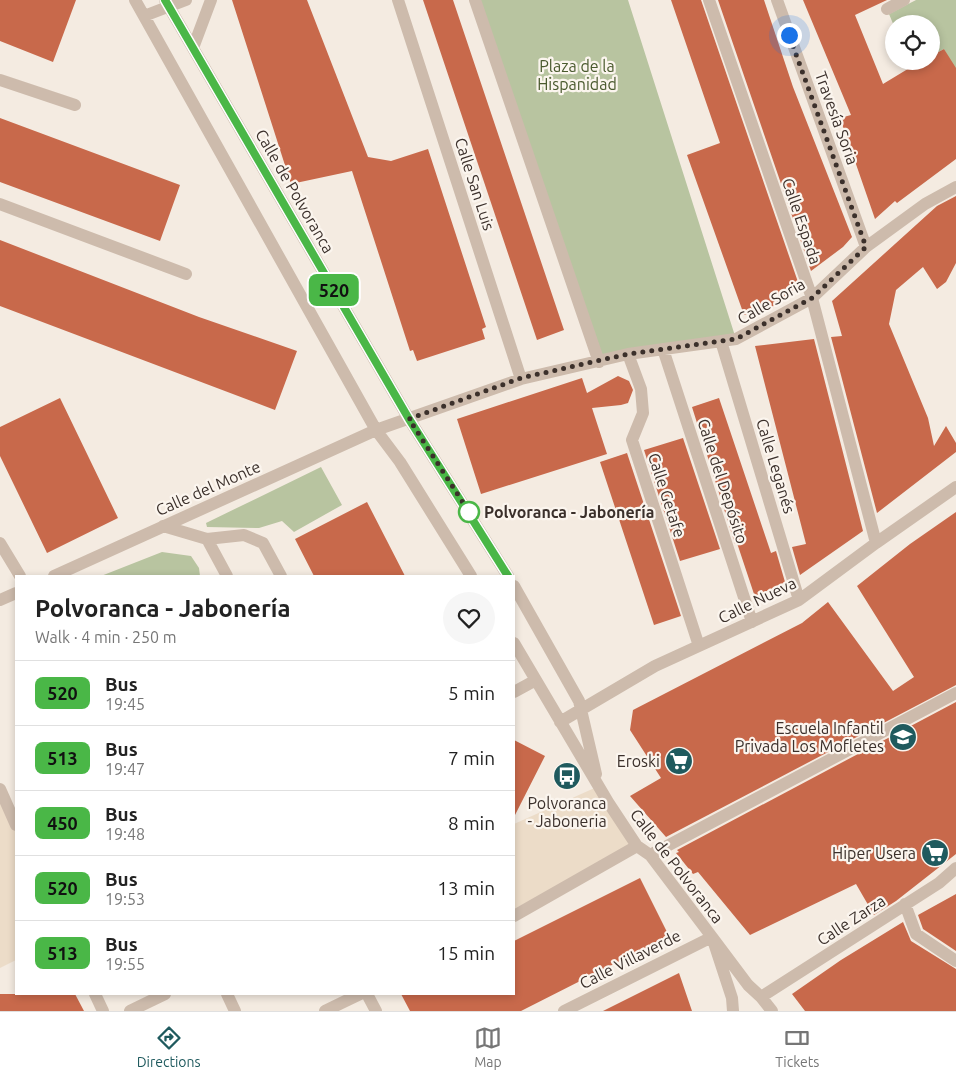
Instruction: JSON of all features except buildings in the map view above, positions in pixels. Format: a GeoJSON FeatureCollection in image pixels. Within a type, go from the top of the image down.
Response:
{"type":"FeatureCollection","features":[{"type":"Feature","properties":{"kind":"street"},"geometry":{"type":"LineString","coordinates":[[135,0],[376,430],[400,462],[470,575]]}},
{"type":"Feature","properties":{"kind":"street"},"geometry":{"type":"LineString","coordinates":[[144,16],[167,3],[186,0]]}},
{"type":"Feature","properties":{"kind":"street"},"geometry":{"type":"LineString","coordinates":[[192,48],[211,0]]}},
{"type":"Feature","properties":{"kind":"street","name":"Calle San Luis"},"geometry":{"type":"LineString","coordinates":[[398,0],[521,378]]}},
{"type":"Feature","properties":{"kind":"street"},"geometry":{"type":"LineString","coordinates":[[475,0],[599,362]]}},
{"type":"Feature","properties":{"kind":"street","name":"Calle Espada"},"geometry":{"type":"LineString","coordinates":[[709,0],[812,298],[876,543]]}},
{"type":"Feature","properties":{"kind":"street","name":"Travesía Soria"},"geometry":{"type":"LineString","coordinates":[[776,0],[866,247]]}},
{"type":"Feature","properties":{"kind":"street"},"geometry":{"type":"LineString","coordinates":[[887,9],[904,0]]}},
{"type":"Feature","properties":{"kind":"street","name":"Calle de Polvoranca"},"geometry":{"type":"LineString","coordinates":[[167,3],[409,419],[507,575]]}},
{"type":"Feature","properties":{"kind":"street"},"geometry":{"type":"LineString","coordinates":[[0,80],[75,105]]}},
{"type":"Feature","properties":{"kind":"street","name":"Calle Soria"},"geometry":{"type":"LineString","coordinates":[[521,378],[628,354],[736,339],[812,298],[866,247],[925,204],[956,188]]}},
{"type":"Feature","properties":{"kind":"street"},"geometry":{"type":"LineString","coordinates":[[0,204],[186,274]]}},
{"type":"Feature","properties":{"kind":"street","name":"Calle Leganés"},"geometry":{"type":"LineString","coordinates":[[721,341],[799,600]]}},
{"type":"Feature","properties":{"kind":"street","name":"Calle del Depósito"},"geometry":{"type":"LineString","coordinates":[[663,349],[752,622]]}},
{"type":"Feature","properties":{"kind":"street","name":"Calle Getafe"},"geometry":{"type":"LineString","coordinates":[[628,354],[641,389],[643,413],[632,440],[699,646]]}},
{"type":"Feature","properties":{"kind":"street","name":"Calle del Monte"},"geometry":{"type":"LineString","coordinates":[[56,575],[376,430],[521,378]]}},
{"type":"Feature","properties":{"kind":"street","name":"Calle Nueva"},"geometry":{"type":"LineString","coordinates":[[560,722],[654,666],[799,600],[956,487]]}},
{"type":"Feature","properties":{"kind":"street"},"geometry":{"type":"LineString","coordinates":[[163,526],[207,539],[244,535],[262,542],[280,575]]}},
{"type":"Feature","properties":{"kind":"street"},"geometry":{"type":"LineString","coordinates":[[207,539],[226,575]]}},
{"type":"Feature","properties":{"kind":"street"},"geometry":{"type":"LineString","coordinates":[[0,542],[19,575]]}},
{"type":"Feature","properties":{"kind":"street","name":"Calle de Polvoranca"},"geometry":{"type":"LineString","coordinates":[[515,588],[579,701],[599,786]]}},
{"type":"Feature","properties":{"kind":"street"},"geometry":{"type":"LineString","coordinates":[[0,600],[15,593]]}},
{"type":"Feature","properties":{"kind":"street","name":"Calle de Polvoranca"},"geometry":{"type":"LineString","coordinates":[[515,645],[599,786],[638,846],[650,855],[712,937],[732,998],[733,1011]]}},
{"type":"Feature","properties":{"kind":"street"},"geometry":{"type":"LineString","coordinates":[[515,691],[536,680]]}},
{"type":"Feature","properties":{"kind":"street"},"geometry":{"type":"LineString","coordinates":[[650,855],[956,693]]}},
{"type":"Feature","properties":{"kind":"street"},"geometry":{"type":"LineString","coordinates":[[0,790],[15,823]]}},
{"type":"Feature","properties":{"kind":"street"},"geometry":{"type":"LineString","coordinates":[[515,915],[638,846]]}},
{"type":"Feature","properties":{"kind":"street","name":"Calle Zarza"},"geometry":{"type":"LineString","coordinates":[[762,997],[939,883],[956,868]]}},
{"type":"Feature","properties":{"kind":"street"},"geometry":{"type":"LineString","coordinates":[[904,904],[916,934],[956,961]]}},
{"type":"Feature","properties":{"kind":"street"},"geometry":{"type":"LineString","coordinates":[[712,937],[748,985],[762,997],[772,1011]]}},
{"type":"Feature","properties":{"kind":"street","name":"Calle Villaverde"},"geometry":{"type":"LineString","coordinates":[[564,1011],[712,937]]}},
{"type":"Feature","properties":{"kind":"street"},"geometry":{"type":"LineString","coordinates":[[96,995],[104,1011]]}},
{"type":"Feature","properties":{"kind":"street"},"geometry":{"type":"LineString","coordinates":[[130,1011],[163,995]]}},
{"type":"Feature","properties":{"kind":"street"},"geometry":{"type":"LineString","coordinates":[[227,995],[235,1011]]}},
{"type":"Feature","properties":{"kind":"street"},"geometry":{"type":"LineString","coordinates":[[324,1011],[358,995]]}},
{"type":"Feature","properties":{"kind":"street"},"geometry":{"type":"LineString","coordinates":[[368,995],[376,1011]]}},
{"type":"Feature","properties":{"kind":"green space","name":"Plaza de la Hispanidad"},"geometry":{"type":"Polygon","coordinates":[[[475,0],[628,0],[736,339],[599,362],[475,0]]]}},
{"type":"Feature","properties":{"kind":"green space"},"geometry":{"type":"Polygon","coordinates":[[[916,0],[956,0],[956,74],[944,49],[940,51],[940,15],[889,14],[916,0]]]}},
{"type":"Feature","properties":{"kind":"green space"},"geometry":{"type":"Polygon","coordinates":[[[321,467],[342,505],[294,532],[282,521],[259,528],[207,527],[206,523],[321,467]]]}},
{"type":"Feature","properties":{"kind":"green space"},"geometry":{"type":"Polygon","coordinates":[[[162,552],[191,556],[199,568],[200,575],[104,575],[162,552]]]}},
{"type":"Feature","properties":{"kind":"shaded area"},"geometry":{"type":"Polygon","coordinates":[[[599,786],[637,846],[515,908],[515,824],[599,786]]]}},
{"type":"Feature","properties":{"kind":"shaded area"},"geometry":{"type":"Polygon","coordinates":[[[0,789],[15,823],[15,960],[0,968],[0,789]]]}},
{"type":"Feature","properties":{"kind":"bus line","name":"520"},"geometry":{"type":"LineString","coordinates":[[165,0],[409,419],[498,557],[507,575]]}},
{"type":"Feature","properties":{"kind":"place","name":"Polvoranca - Jabonería"},"geometry":{"type":"Point","coordinates":[469,512]}},
{"type":"Feature","properties":{"kind":"place","name":"Escuela Infantil Privada Los Mofletes"},"geometry":{"type":"Point","coordinates":[903,737]}},
{"type":"Feature","properties":{"kind":"place","name":"Eroski"},"geometry":{"type":"Point","coordinates":[679,761]}},
{"type":"Feature","properties":{"kind":"place","name":"Polvoranca - Jaboneria"},"geometry":{"type":"Point","coordinates":[567,776]}},
{"type":"Feature","properties":{"kind":"place","name":"Hiper Usera"},"geometry":{"type":"Point","coordinates":[935,853]}},
{"type":"Feature","properties":{"kind":"route"},"geometry":{"type":"LineString","coordinates":[[469,512],[473,518],[409,419],[521,378],[628,354],[736,339],[812,298],[866,247],[789,35]]}}]}
